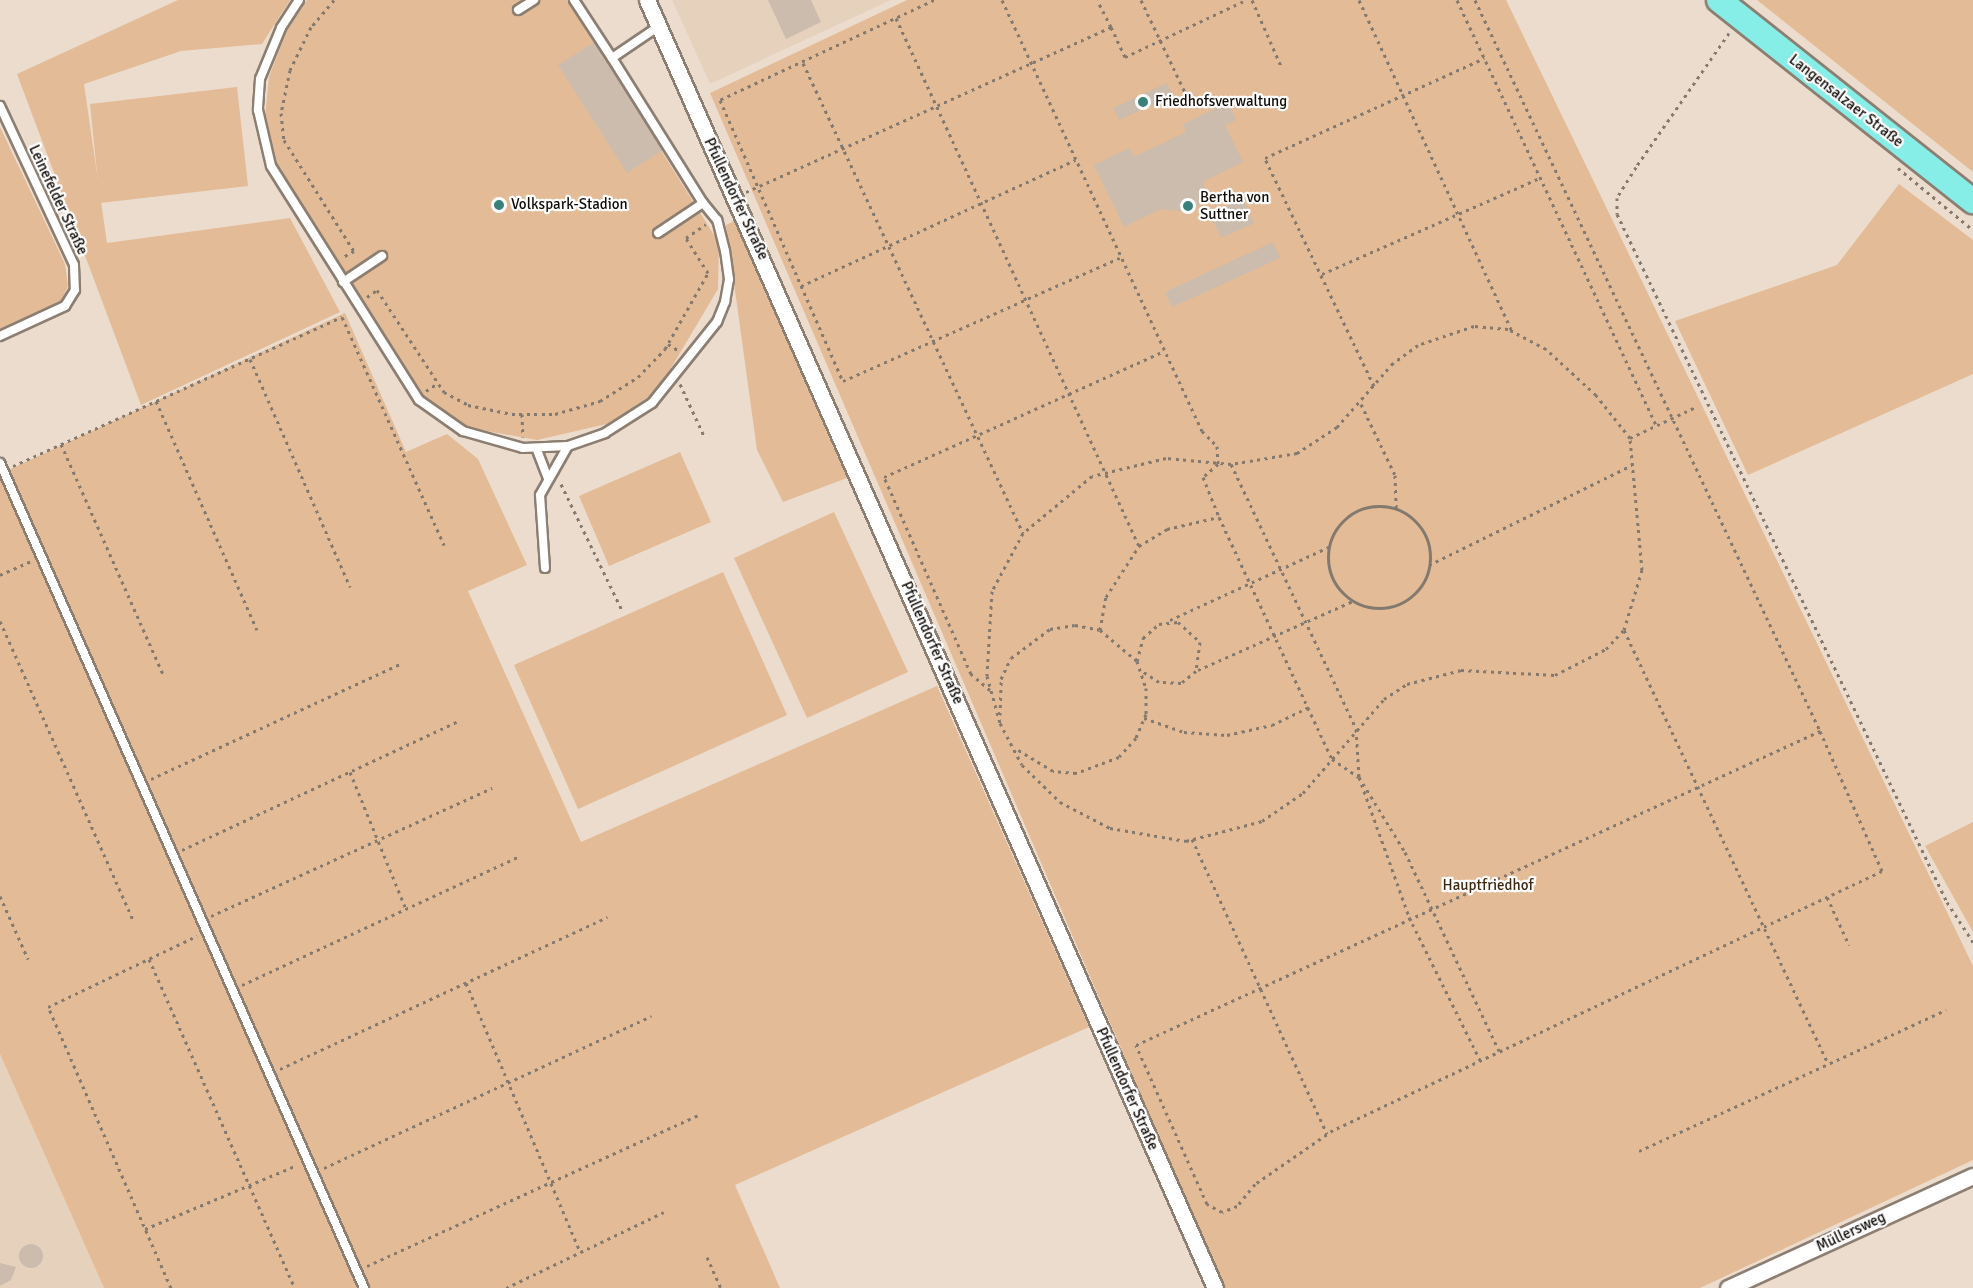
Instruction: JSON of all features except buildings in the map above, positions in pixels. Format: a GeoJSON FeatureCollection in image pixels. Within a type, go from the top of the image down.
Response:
{"type":"FeatureCollection","features":[{"type":"Feature","properties":{"kind":"main road","name":"Langensalzaer Straße"},"geometry":{"type":"LineString","coordinates":[[1719,0],[1973,201]]}},
{"type":"Feature","properties":{"kind":"street","name":"Pfullendorfer Straße"},"geometry":{"type":"LineString","coordinates":[[647,0],[736,196],[1215,1288]]}},
{"type":"Feature","properties":{"kind":"street","name":"Müllersweg"},"geometry":{"type":"LineString","coordinates":[[1728,1288],[1973,1176]]}},
{"type":"Feature","properties":{"kind":"lane"},"geometry":{"type":"LineString","coordinates":[[299,0],[269,56],[258,110],[271,166],[419,400],[463,431],[537,450],[568,446],[627,421],[677,377],[717,322],[725,302],[729,279],[715,218],[574,0]]}},
{"type":"Feature","properties":{"kind":"lane"},"geometry":{"type":"LineString","coordinates":[[518,10],[534,0]]}},
{"type":"Feature","properties":{"kind":"lane"},"geometry":{"type":"LineString","coordinates":[[612,58],[659,26]]}},
{"type":"Feature","properties":{"kind":"lane","name":"Leinefelder Straße"},"geometry":{"type":"LineString","coordinates":[[0,106],[74,265],[75,290],[65,306],[0,336]]}},
{"type":"Feature","properties":{"kind":"lane"},"geometry":{"type":"LineString","coordinates":[[658,233],[703,202]]}},
{"type":"Feature","properties":{"kind":"lane"},"geometry":{"type":"LineString","coordinates":[[343,282],[382,256]]}},
{"type":"Feature","properties":{"kind":"lane"},"geometry":{"type":"LineString","coordinates":[[545,568],[540,495],[552,467],[568,446]]}},
{"type":"Feature","properties":{"kind":"lane"},"geometry":{"type":"LineString","coordinates":[[537,450],[548,478]]}},
{"type":"Feature","properties":{"kind":"lane"},"geometry":{"type":"LineString","coordinates":[[2,467],[364,1288]]}},
{"type":"Feature","properties":{"kind":"path"},"geometry":{"type":"LineString","coordinates":[[332,264],[354,251],[284,140],[280,113],[290,70],[311,27],[334,0]]}},
{"type":"Feature","properties":{"kind":"path"},"geometry":{"type":"LineString","coordinates":[[934,0],[720,100],[843,381],[1121,257]]}},
{"type":"Feature","properties":{"kind":"path"},"geometry":{"type":"LineString","coordinates":[[1002,0],[1202,431],[1217,446],[1218,464]]}},
{"type":"Feature","properties":{"kind":"path"},"geometry":{"type":"LineString","coordinates":[[1097,0],[1125,57],[1246,0]]}},
{"type":"Feature","properties":{"kind":"path"},"geometry":{"type":"LineString","coordinates":[[1142,0],[1192,107]]}},
{"type":"Feature","properties":{"kind":"path"},"geometry":{"type":"LineString","coordinates":[[1252,0],[1281,66]]}},
{"type":"Feature","properties":{"kind":"path"},"geometry":{"type":"LineString","coordinates":[[1359,0],[1512,331]]}},
{"type":"Feature","properties":{"kind":"path"},"geometry":{"type":"LineString","coordinates":[[1457,0],[1657,426]]}},
{"type":"Feature","properties":{"kind":"path"},"geometry":{"type":"LineString","coordinates":[[1475,0],[1820,731],[1882,870],[1327,1134],[1222,1212],[1207,1204],[1197,1188],[1136,1045],[1409,917],[1820,731]]}},
{"type":"Feature","properties":{"kind":"path"},"geometry":{"type":"LineString","coordinates":[[1740,17],[1636,167],[1617,198],[1617,214],[1947,902],[1973,942]]}},
{"type":"Feature","properties":{"kind":"path"},"geometry":{"type":"LineString","coordinates":[[896,18],[1139,546]]}},
{"type":"Feature","properties":{"kind":"path"},"geometry":{"type":"LineString","coordinates":[[736,196],[1111,27]]}},
{"type":"Feature","properties":{"kind":"path"},"geometry":{"type":"LineString","coordinates":[[1375,387],[1265,158],[1484,58]]}},
{"type":"Feature","properties":{"kind":"path"},"geometry":{"type":"LineString","coordinates":[[803,63],[1023,533]]}},
{"type":"Feature","properties":{"kind":"path"},"geometry":{"type":"LineString","coordinates":[[801,286],[1075,160]]}},
{"type":"Feature","properties":{"kind":"path"},"geometry":{"type":"LineString","coordinates":[[1322,274],[1540,178]]}},
{"type":"Feature","properties":{"kind":"path"},"geometry":{"type":"LineString","coordinates":[[357,304],[377,290],[444,392],[468,405],[522,414],[555,414],[600,401],[638,377],[665,349],[708,273],[686,238],[715,218]]}},
{"type":"Feature","properties":{"kind":"path"},"geometry":{"type":"LineString","coordinates":[[2,467],[61,444],[342,317],[444,545]]}},
{"type":"Feature","properties":{"kind":"path"},"geometry":{"type":"LineString","coordinates":[[1474,326],[1512,331],[1546,349],[1596,395],[1630,438],[1642,570],[1624,630],[1582,665],[1555,675],[1435,673],[1384,699],[1303,793],[1262,821],[1192,839],[1155,839],[1110,828],[1060,802],[1022,765],[1000,723],[991,690],[986,635],[992,591],[1023,533],[1062,495],[1104,472],[1166,458],[1232,464],[1296,453],[1320,441],[1360,404],[1393,363],[1448,331],[1474,326]]}},
{"type":"Feature","properties":{"kind":"path"},"geometry":{"type":"LineString","coordinates":[[991,690],[971,674],[884,477],[977,438],[1164,351]]}},
{"type":"Feature","properties":{"kind":"path"},"geometry":{"type":"LineString","coordinates":[[250,359],[350,587]]}},
{"type":"Feature","properties":{"kind":"path"},"geometry":{"type":"LineString","coordinates":[[677,377],[704,436]]}},
{"type":"Feature","properties":{"kind":"path"},"geometry":{"type":"LineString","coordinates":[[156,401],[257,630]]}},
{"type":"Feature","properties":{"kind":"path"},"geometry":{"type":"LineString","coordinates":[[1360,404],[1395,475],[1396,510]]}},
{"type":"Feature","properties":{"kind":"path"},"geometry":{"type":"LineString","coordinates":[[1630,438],[1696,407]]}},
{"type":"Feature","properties":{"kind":"path"},"geometry":{"type":"LineString","coordinates":[[522,414],[523,448]]}},
{"type":"Feature","properties":{"kind":"path"},"geometry":{"type":"LineString","coordinates":[[61,444],[163,674]]}},
{"type":"Feature","properties":{"kind":"path"},"geometry":{"type":"LineString","coordinates":[[1218,464],[1203,477],[1219,517],[1278,636],[1332,759],[1359,777],[1381,805],[1499,1051]]}},
{"type":"Feature","properties":{"kind":"path"},"geometry":{"type":"LineString","coordinates":[[1232,464],[1356,729],[1359,777],[1409,917],[1480,1060]]}},
{"type":"Feature","properties":{"kind":"path"},"geometry":{"type":"LineString","coordinates":[[1429,566],[1632,465]]}},
{"type":"Feature","properties":{"kind":"path"},"geometry":{"type":"LineString","coordinates":[[552,467],[623,612]]}},
{"type":"Feature","properties":{"kind":"path"},"geometry":{"type":"LineString","coordinates":[[1137,661],[1143,638],[1168,621],[1329,547],[1345,520],[1359,510],[1396,510],[1419,524],[1427,538],[1429,566],[1422,585],[1397,605],[1380,608],[1353,601],[1336,584],[1329,547]]}},
{"type":"Feature","properties":{"kind":"path"},"geometry":{"type":"LineString","coordinates":[[1100,630],[1106,597],[1139,546],[1167,529],[1219,517]]}},
{"type":"Feature","properties":{"kind":"path"},"geometry":{"type":"LineString","coordinates":[[0,575],[40,556]]}},
{"type":"Feature","properties":{"kind":"path"},"geometry":{"type":"LineString","coordinates":[[1142,670],[1170,684],[1353,601]]}},
{"type":"Feature","properties":{"kind":"path"},"geometry":{"type":"LineString","coordinates":[[0,621],[134,922]]}},
{"type":"Feature","properties":{"kind":"path"},"geometry":{"type":"LineString","coordinates":[[1168,621],[1188,626],[1200,642],[1196,671]]}},
{"type":"Feature","properties":{"kind":"path"},"geometry":{"type":"LineString","coordinates":[[1000,723],[1001,679],[1027,641],[1050,629],[1075,625],[1100,630],[1137,661],[1142,670],[1144,718],[1125,751],[1099,769],[1053,771],[1013,746]]}},
{"type":"Feature","properties":{"kind":"path"},"geometry":{"type":"LineString","coordinates":[[1624,630],[1828,1063]]}},
{"type":"Feature","properties":{"kind":"path"},"geometry":{"type":"LineString","coordinates":[[141,783],[402,663]]}},
{"type":"Feature","properties":{"kind":"path"},"geometry":{"type":"LineString","coordinates":[[1144,718],[1184,732],[1227,735],[1272,725],[1309,707]]}},
{"type":"Feature","properties":{"kind":"path"},"geometry":{"type":"LineString","coordinates":[[172,854],[457,722]]}},
{"type":"Feature","properties":{"kind":"path"},"geometry":{"type":"LineString","coordinates":[[350,772],[406,909]]}},
{"type":"Feature","properties":{"kind":"path"},"geometry":{"type":"LineString","coordinates":[[202,920],[492,788]]}},
{"type":"Feature","properties":{"kind":"path"},"geometry":{"type":"LineString","coordinates":[[1192,839],[1327,1134]]}},
{"type":"Feature","properties":{"kind":"path"},"geometry":{"type":"LineString","coordinates":[[233,990],[518,857]]}},
{"type":"Feature","properties":{"kind":"path"},"geometry":{"type":"LineString","coordinates":[[0,896],[28,959]]}},
{"type":"Feature","properties":{"kind":"path"},"geometry":{"type":"LineString","coordinates":[[1827,897],[1849,945]]}},
{"type":"Feature","properties":{"kind":"path"},"geometry":{"type":"LineString","coordinates":[[270,1074],[607,917]]}},
{"type":"Feature","properties":{"kind":"path"},"geometry":{"type":"LineString","coordinates":[[171,1288],[48,1007],[207,932]]}},
{"type":"Feature","properties":{"kind":"path"},"geometry":{"type":"LineString","coordinates":[[149,959],[295,1288]]}},
{"type":"Feature","properties":{"kind":"path"},"geometry":{"type":"LineString","coordinates":[[466,982],[580,1252]]}},
{"type":"Feature","properties":{"kind":"path"},"geometry":{"type":"LineString","coordinates":[[1639,1151],[1946,1010]]}},
{"type":"Feature","properties":{"kind":"path"},"geometry":{"type":"LineString","coordinates":[[314,1173],[651,1016]]}},
{"type":"Feature","properties":{"kind":"path"},"geometry":{"type":"LineString","coordinates":[[357,1270],[698,1115]]}},
{"type":"Feature","properties":{"kind":"path"},"geometry":{"type":"LineString","coordinates":[[145,1229],[308,1160]]}},
{"type":"Feature","properties":{"kind":"path"},"geometry":{"type":"LineString","coordinates":[[506,1288],[664,1212]]}},
{"type":"Feature","properties":{"kind":"path"},"geometry":{"type":"LineString","coordinates":[[707,1257],[721,1288]]}},
{"type":"Feature","properties":{"kind":"shaded area"},"geometry":{"type":"Polygon","coordinates":[[[672,0],[891,0],[710,84],[672,0]]]}},
{"type":"Feature","properties":{"kind":"shaded area"},"geometry":{"type":"Polygon","coordinates":[[[0,1054],[104,1288],[0,1288],[0,1054]]]}},
{"type":"Feature","properties":{"kind":"green space"},"geometry":{"type":"Polygon","coordinates":[[[178,0],[290,0],[262,44],[181,51],[84,84],[107,243],[290,218],[340,312],[141,405],[17,74],[178,0]]]}},
{"type":"Feature","properties":{"kind":"green space","name":"Volkspark-Stadion"},"geometry":{"type":"Polygon","coordinates":[[[307,0],[567,0],[719,243],[718,289],[658,390],[611,423],[537,440],[465,427],[440,413],[417,390],[284,181],[270,148],[265,117],[269,77],[286,32],[307,0]]]}},
{"type":"Feature","properties":{"kind":"green space","name":"Hauptfriedhof"},"geometry":{"type":"Polygon","coordinates":[[[907,0],[1506,0],[1973,966],[1973,1160],[1700,1288],[1224,1288],[710,93],[907,0]]]}},
{"type":"Feature","properties":{"kind":"green space"},"geometry":{"type":"Polygon","coordinates":[[[1757,0],[1973,0],[1973,172],[1757,0]]]}},
{"type":"Feature","properties":{"kind":"green space"},"geometry":{"type":"Polygon","coordinates":[[[237,87],[248,186],[100,203],[90,104],[237,87]]]}},
{"type":"Feature","properties":{"kind":"green space"},"geometry":{"type":"Polygon","coordinates":[[[0,127],[65,264],[68,286],[60,304],[0,329],[0,127]]]}},
{"type":"Feature","properties":{"kind":"green space"},"geometry":{"type":"Polygon","coordinates":[[[1899,184],[1973,240],[1973,374],[1748,475],[1675,321],[1837,265],[1899,184]]]}},
{"type":"Feature","properties":{"kind":"green space"},"geometry":{"type":"Polygon","coordinates":[[[734,221],[847,478],[783,502],[757,450],[726,225],[734,221]]]}},
{"type":"Feature","properties":{"kind":"green space"},"geometry":{"type":"Polygon","coordinates":[[[345,313],[406,452],[447,434],[478,459],[527,565],[468,591],[581,842],[937,686],[1089,1027],[735,1185],[780,1288],[104,1288],[0,1054],[0,474],[345,313]]]}},
{"type":"Feature","properties":{"kind":"green space"},"geometry":{"type":"Polygon","coordinates":[[[680,452],[711,522],[609,566],[579,496],[680,452]]]}},
{"type":"Feature","properties":{"kind":"green space"},"geometry":{"type":"Polygon","coordinates":[[[834,512],[908,672],[807,718],[734,558],[834,512]]]}},
{"type":"Feature","properties":{"kind":"green space"},"geometry":{"type":"Polygon","coordinates":[[[723,572],[787,715],[578,809],[514,665],[723,572]]]}},
{"type":"Feature","properties":{"kind":"green space"},"geometry":{"type":"Polygon","coordinates":[[[1973,822],[1973,932],[1925,846],[1973,822]]]}},
{"type":"Feature","properties":{"kind":"place","name":"Friedhofsverwaltung"},"geometry":{"type":"Point","coordinates":[1143,102]}},
{"type":"Feature","properties":{"kind":"place","name":"Volkspark-Stadion"},"geometry":{"type":"Point","coordinates":[499,205]}},
{"type":"Feature","properties":{"kind":"place","name":"Bertha von Suttner"},"geometry":{"type":"Point","coordinates":[1188,206]}}]}
